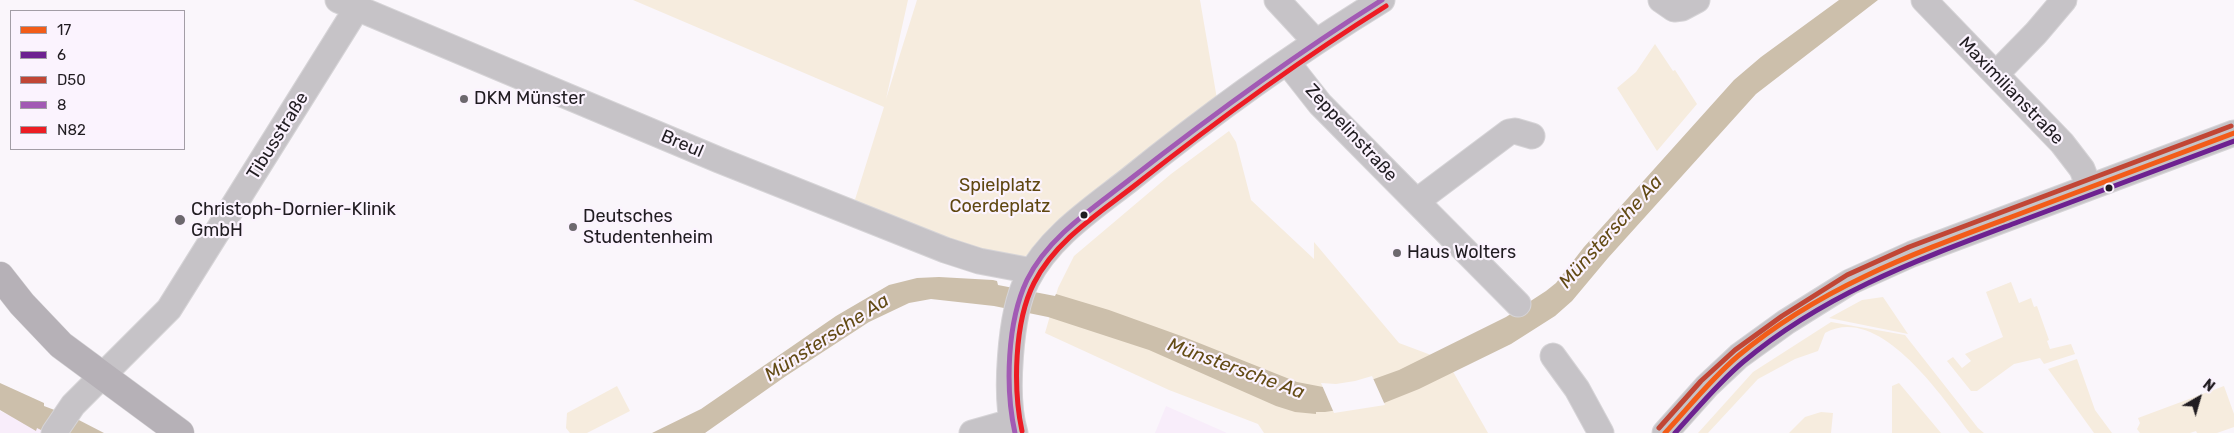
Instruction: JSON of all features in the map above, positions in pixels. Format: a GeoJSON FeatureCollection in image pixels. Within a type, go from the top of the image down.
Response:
{"type":"FeatureCollection","features":[{"type":"Feature","properties":{"kind":"main road"},"geometry":{"type":"LineString","coordinates":[[0,276],[22,304],[61,346],[101,376],[142,403],[180,433]]}},
{"type":"Feature","properties":{"kind":"street"},"geometry":{"type":"LineString","coordinates":[[1277,0],[1315,41]]}},
{"type":"Feature","properties":{"kind":"street"},"geometry":{"type":"LineString","coordinates":[[972,433],[1013,428],[1010,371],[1017,312],[1028,280],[1052,246],[1086,214],[1197,127],[1315,41],[1382,0]]}},
{"type":"Feature","properties":{"kind":"street"},"geometry":{"type":"LineString","coordinates":[[1661,0],[1674,9],[1682,8],[1697,0]]}},
{"type":"Feature","properties":{"kind":"street","name":"Maximilianstraße"},"geometry":{"type":"LineString","coordinates":[[1924,0],[2062,143],[2082,169],[2090,188]]}},
{"type":"Feature","properties":{"kind":"street"},"geometry":{"type":"LineString","coordinates":[[1996,74],[2051,18],[2064,0]]}},
{"type":"Feature","properties":{"kind":"street","name":"Breul"},"geometry":{"type":"LineString","coordinates":[[347,4],[719,160],[847,209],[964,257],[1028,280]]}},
{"type":"Feature","properties":{"kind":"street","name":"Tibusstraße"},"geometry":{"type":"LineString","coordinates":[[61,423],[101,376],[169,309],[347,4]]}},
{"type":"Feature","properties":{"kind":"street","name":"Zeppelinstraße"},"geometry":{"type":"LineString","coordinates":[[1287,62],[1320,104],[1518,304]]}},
{"type":"Feature","properties":{"kind":"street"},"geometry":{"type":"LineString","coordinates":[[1417,201],[1509,132],[1515,131],[1532,136]]}},
{"type":"Feature","properties":{"kind":"street"},"geometry":{"type":"LineString","coordinates":[[1665,433],[1726,366],[1754,344],[1829,294],[1892,262],[2234,133]]}},
{"type":"Feature","properties":{"kind":"street"},"geometry":{"type":"LineString","coordinates":[[1553,356],[1577,389],[1601,433]]}},
{"type":"Feature","properties":{"kind":"shaded area"},"geometry":{"type":"Polygon","coordinates":[[[1166,406],[1227,433],[1155,433],[1166,406]]]}},
{"type":"Feature","properties":{"kind":"shaded area"},"geometry":{"type":"Polygon","coordinates":[[[0,411],[52,433],[0,433],[0,411]]]}},
{"type":"Feature","properties":{"kind":"green space","name":"Spielplatz Coerdeplatz"},"geometry":{"type":"Polygon","coordinates":[[[633,0],[908,0],[886,99],[917,0],[1200,0],[1217,99],[1093,193],[1015,266],[853,206],[884,107],[633,0]]]}},
{"type":"Feature","properties":{"kind":"green space"},"geometry":{"type":"Polygon","coordinates":[[[1655,44],[1697,104],[1657,151],[1617,88],[1636,72],[1655,44]]]}},
{"type":"Feature","properties":{"kind":"green space"},"geometry":{"type":"Polygon","coordinates":[[[1229,131],[1236,142],[1251,200],[1314,259],[1314,242],[1399,343],[1447,361],[1488,433],[1264,433],[1258,424],[1169,390],[1045,333],[1058,288],[1074,256],[1171,174],[1229,131]]]}},
{"type":"Feature","properties":{"kind":"green space"},"geometry":{"type":"Polygon","coordinates":[[[2011,282],[2019,303],[2031,298],[2034,307],[2037,306],[2049,340],[2047,341],[2050,349],[2071,344],[2075,354],[2044,364],[2040,358],[2014,364],[1977,391],[1971,391],[1947,361],[1953,357],[1962,368],[1971,361],[1965,354],[2003,337],[1986,292],[2011,282]]]}},
{"type":"Feature","properties":{"kind":"green space"},"geometry":{"type":"Polygon","coordinates":[[[1883,297],[1908,334],[1829,318],[1862,300],[1883,297]]]}},
{"type":"Feature","properties":{"kind":"green space"},"geometry":{"type":"Polygon","coordinates":[[[1831,322],[1905,335],[1978,428],[1984,433],[1970,433],[1944,398],[1908,358],[1887,342],[1867,331],[1846,327],[1825,333],[1818,351],[1795,359],[1758,379],[1708,433],[1698,433],[1753,372],[1831,322]]]}},
{"type":"Feature","properties":{"kind":"green space"},"geometry":{"type":"Polygon","coordinates":[[[2077,359],[2095,410],[2112,433],[2094,433],[2048,369],[2077,359]]]}},
{"type":"Feature","properties":{"kind":"green space"},"geometry":{"type":"Polygon","coordinates":[[[1899,383],[1941,433],[1892,433],[1892,386],[1899,383]]]}},
{"type":"Feature","properties":{"kind":"green space"},"geometry":{"type":"Polygon","coordinates":[[[617,386],[630,411],[587,433],[570,433],[566,428],[567,413],[617,386]]]}},
{"type":"Feature","properties":{"kind":"green space"},"geometry":{"type":"Polygon","coordinates":[[[2224,386],[2234,414],[2234,427],[2217,433],[2197,433],[2196,431],[2190,433],[2140,433],[2137,429],[2140,423],[2138,418],[2224,386]]]}},
{"type":"Feature","properties":{"kind":"green space"},"geometry":{"type":"Polygon","coordinates":[[[1821,412],[1833,413],[1831,433],[1789,433],[1805,417],[1821,412]]]}},
{"type":"Feature","properties":{"kind":"water","name":"Münstersche Aa"},"geometry":{"type":"Polygon","coordinates":[[[1839,0],[1878,0],[1756,94],[1608,258],[1572,301],[1555,316],[1511,344],[1419,389],[1384,403],[1316,412],[1316,414],[1295,412],[1276,406],[1149,350],[1048,317],[994,306],[931,299],[909,303],[869,322],[786,376],[705,433],[652,433],[701,409],[836,316],[889,285],[917,278],[939,277],[993,280],[997,281],[998,285],[1055,296],[1056,294],[1109,310],[1184,337],[1297,382],[1323,387],[1374,379],[1399,370],[1506,317],[1556,283],[1584,247],[1734,80],[1761,57],[1839,0]]]}},
{"type":"Feature","properties":{"kind":"water"},"geometry":{"type":"Polygon","coordinates":[[[0,383],[44,403],[44,406],[73,417],[104,433],[47,433],[37,428],[36,431],[0,410],[0,383]]]}},
{"type":"Feature","properties":{"kind":"pier"},"geometry":{"type":"Polygon","coordinates":[[[1372,376],[1385,405],[1334,413],[1321,383],[1336,384],[1372,376]]]}},
{"type":"Feature","properties":{"kind":"transit line","name":"8"},"geometry":{"type":"LineString","coordinates":[[1015,433],[1009,376],[1015,315],[1027,280],[1047,250],[1086,213],[1191,133],[1285,64],[1382,0]]}},
{"type":"Feature","properties":{"kind":"transit line","name":"N82"},"geometry":{"type":"LineString","coordinates":[[1022,431],[1017,396],[1017,356],[1022,317],[1034,283],[1053,254],[1078,229],[1226,115],[1321,48],[1386,6]]}},
{"type":"Feature","properties":{"kind":"transit line","name":"D50"},"geometry":{"type":"LineString","coordinates":[[1659,428],[1701,381],[1735,350],[1782,316],[1847,275],[1909,247],[2231,126]]}},
{"type":"Feature","properties":{"kind":"transit line","name":"17"},"geometry":{"type":"LineString","coordinates":[[1665,433],[1709,384],[1738,356],[1769,332],[1835,291],[1905,258],[2234,133]]}},
{"type":"Feature","properties":{"kind":"transit line","name":"6"},"geometry":{"type":"LineString","coordinates":[[1675,433],[1716,387],[1743,362],[1774,338],[1840,297],[1874,280],[1945,250],[2234,141]]}},
{"type":"Feature","properties":{"kind":"place","name":"DKM Münster"},"geometry":{"type":"Point","coordinates":[464,99]}},
{"type":"Feature","properties":{"kind":"place","name":"Christoph-Dornier-Klinik GmbH"},"geometry":{"type":"Point","coordinates":[180,220]}},
{"type":"Feature","properties":{"kind":"place","name":"Deutsches Studentenheim"},"geometry":{"type":"Point","coordinates":[573,227]}},
{"type":"Feature","properties":{"kind":"place","name":"Haus Wolters"},"geometry":{"type":"Point","coordinates":[1397,253]}}]}
